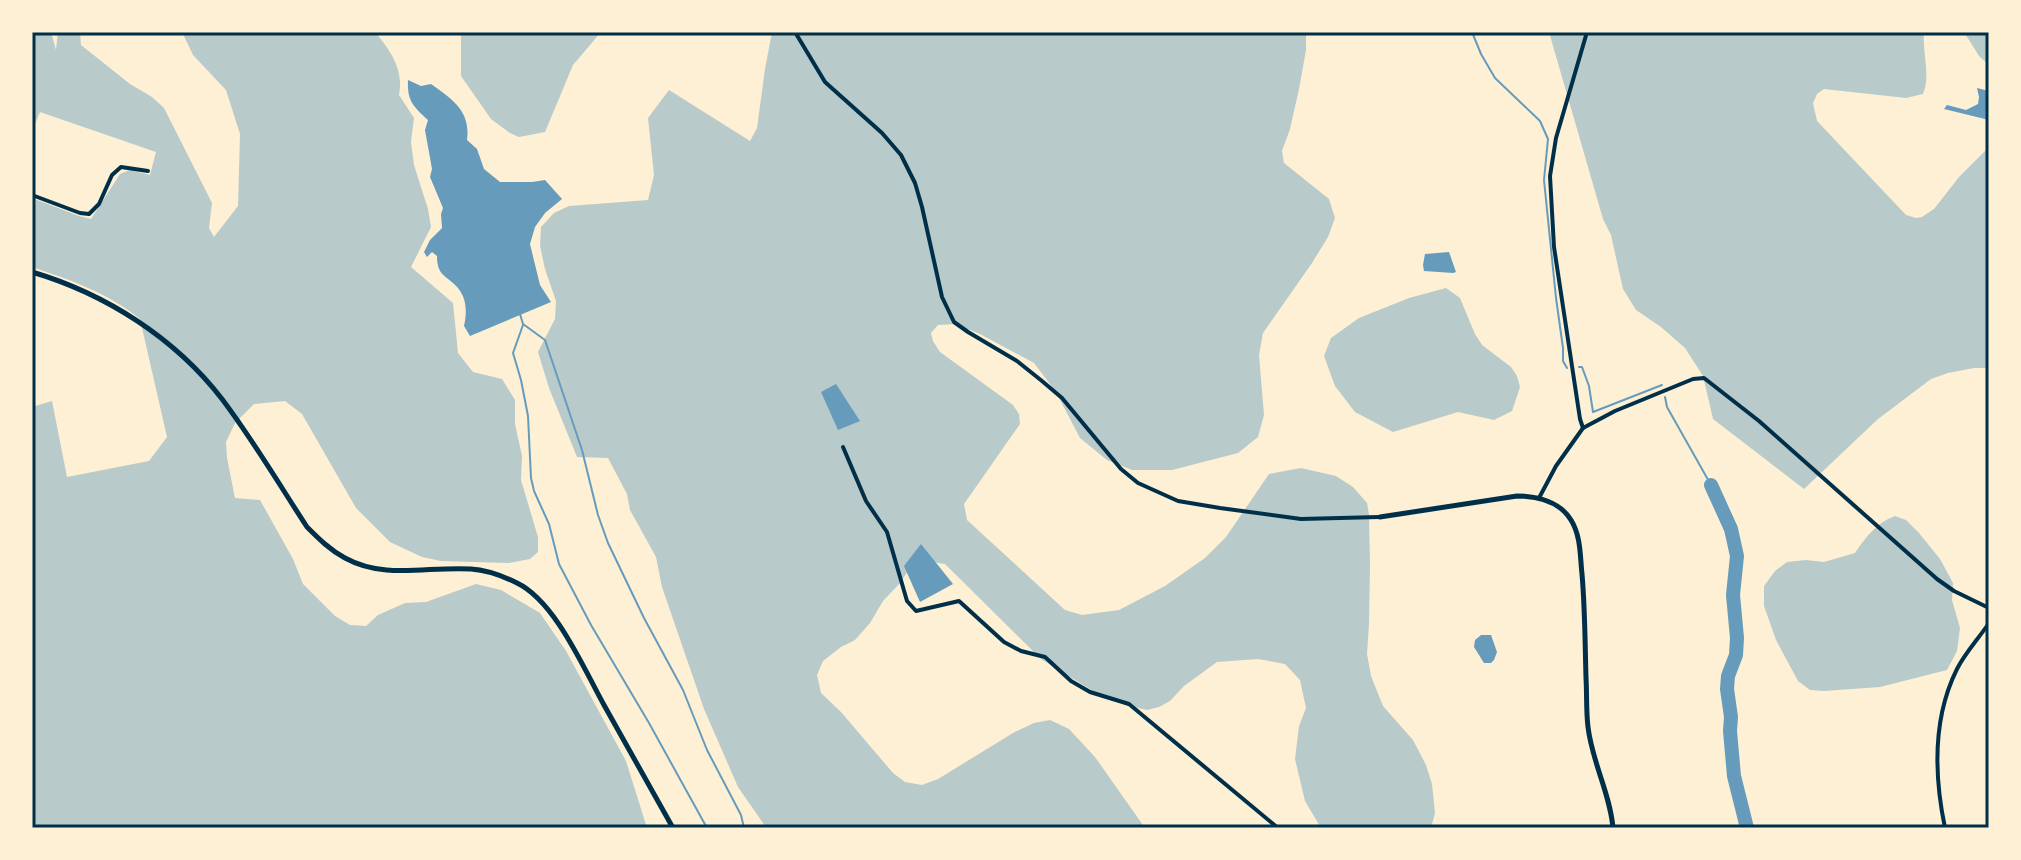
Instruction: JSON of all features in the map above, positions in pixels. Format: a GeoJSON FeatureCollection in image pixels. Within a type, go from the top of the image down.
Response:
{"type":"FeatureCollection","features":[{"type":"Feature","properties":{"kind":"street"},"geometry":{"type":"LineString","coordinates":[[795,32],[825,82],[882,133],[901,155],[915,183],[942,297],[954,322],[1017,361],[1062,398],[1121,469],[1138,483],[1168,497],[1301,519],[1380,517],[1517,496],[1539,498],[1559,507],[1577,532],[1585,614],[1588,726],[1613,828]]}},
{"type":"Feature","properties":{"kind":"street"},"geometry":{"type":"LineString","coordinates":[[1583,428],[1554,247],[1550,176],[1556,138],[1587,32]]}},
{"type":"Feature","properties":{"kind":"street"},"geometry":{"type":"LineString","coordinates":[[32,195],[89,214],[99,204],[112,175],[121,167],[148,171]]}},
{"type":"Feature","properties":{"kind":"street"},"geometry":{"type":"LineString","coordinates":[[32,272],[106,301],[158,335],[222,399],[307,527],[325,545],[364,566],[389,571],[460,568],[486,571],[520,584],[539,598],[575,652],[673,828]]}},
{"type":"Feature","properties":{"kind":"street"},"geometry":{"type":"LineString","coordinates":[[1539,498],[1556,466],[1583,428],[1615,411],[1693,379],[1704,378],[1759,421],[1937,579],[1989,608]]}},
{"type":"Feature","properties":{"kind":"street"},"geometry":{"type":"LineString","coordinates":[[843,447],[866,501],[887,532],[907,601],[916,611],[959,601],[1004,642],[1021,651],[1045,657],[1071,681],[1090,692],[1129,704],[1278,828]]}},
{"type":"Feature","properties":{"kind":"street"},"geometry":{"type":"LineString","coordinates":[[1945,828],[1937,779],[1940,724],[1947,692],[1958,667],[1989,623]]}},
{"type":"Feature","properties":{"kind":"shaded area"},"geometry":{"type":"Polygon","coordinates":[[[32,32],[51,32],[56,50],[58,32],[80,32],[81,45],[164,108],[212,203],[209,228],[214,237],[238,206],[240,134],[226,90],[193,55],[182,32],[375,32],[381,39],[398,69],[399,95],[414,118],[411,142],[414,165],[431,227],[411,267],[453,303],[458,353],[473,372],[502,379],[515,400],[515,424],[522,456],[521,480],[538,537],[538,552],[530,559],[509,563],[441,561],[422,557],[390,542],[356,508],[302,414],[285,401],[254,404],[235,423],[226,442],[235,498],[260,500],[293,559],[303,584],[335,616],[350,625],[366,626],[378,615],[405,603],[426,602],[476,584],[501,590],[540,613],[566,651],[626,761],[647,828],[32,828],[32,407],[52,401],[67,477],[149,461],[167,437],[140,319],[75,282],[32,267],[32,198],[91,219],[120,174],[130,170],[150,175],[156,152],[40,112],[32,131],[32,32]]]}},
{"type":"Feature","properties":{"kind":"shaded area"},"geometry":{"type":"Polygon","coordinates":[[[461,32],[601,32],[573,65],[545,132],[519,137],[491,119],[461,76],[461,32]]]}},
{"type":"Feature","properties":{"kind":"shaded area"},"geometry":{"type":"Polygon","coordinates":[[[772,32],[1306,32],[1299,89],[1282,151],[1284,163],[1329,199],[1335,218],[1328,237],[1312,263],[1263,333],[1259,355],[1264,415],[1258,437],[1238,453],[1172,470],[1132,470],[1107,460],[1080,438],[1056,392],[1034,363],[955,324],[938,325],[931,333],[940,352],[1013,405],[1019,414],[1020,424],[964,504],[967,520],[1065,610],[1082,615],[1119,610],[1165,586],[1205,558],[1226,537],[1269,474],[1301,468],[1336,476],[1353,487],[1367,503],[1369,515],[1367,654],[1371,676],[1383,706],[1413,740],[1426,765],[1435,813],[1431,828],[1321,828],[1305,801],[1295,759],[1299,726],[1306,708],[1300,680],[1285,664],[1258,659],[1217,662],[1159,707],[1147,710],[1125,705],[1093,691],[1041,659],[945,564],[932,562],[908,571],[855,640],[823,661],[817,675],[821,693],[893,773],[905,782],[922,785],[938,779],[1013,733],[1034,723],[1050,720],[1069,729],[1095,757],[1145,828],[765,826],[738,787],[704,709],[662,587],[656,557],[630,510],[627,494],[608,458],[577,457],[538,352],[555,319],[556,301],[540,246],[541,227],[554,213],[569,206],[648,200],[654,175],[648,118],[669,90],[750,141],[757,128],[772,32]]]}},
{"type":"Feature","properties":{"kind":"shaded area"},"geometry":{"type":"Polygon","coordinates":[[[1549,32],[1924,32],[1926,80],[1923,94],[1906,98],[1824,89],[1817,94],[1813,103],[1817,121],[1906,215],[1916,218],[1934,209],[1959,177],[1989,147],[1989,368],[1974,368],[1931,379],[1878,419],[1804,489],[1713,419],[1703,376],[1685,348],[1636,310],[1623,289],[1611,235],[1603,219],[1549,32]]]}},
{"type":"Feature","properties":{"kind":"shaded area"},"geometry":{"type":"Polygon","coordinates":[[[1964,32],[1989,32],[1989,65],[1979,56],[1964,32]]]}},
{"type":"Feature","properties":{"kind":"shaded area"},"geometry":{"type":"Polygon","coordinates":[[[1446,288],[1460,298],[1482,345],[1511,367],[1517,376],[1520,387],[1512,411],[1494,420],[1458,412],[1393,432],[1355,412],[1335,386],[1324,356],[1331,338],[1359,318],[1409,298],[1446,288]]]}},
{"type":"Feature","properties":{"kind":"shaded area"},"geometry":{"type":"Polygon","coordinates":[[[1895,516],[1906,520],[1919,533],[1940,559],[1953,583],[1952,600],[1960,628],[1957,651],[1947,670],[1880,687],[1810,690],[1798,681],[1776,640],[1764,606],[1764,586],[1775,571],[1787,562],[1824,562],[1855,553],[1877,526],[1895,516]]]}},
{"type":"Feature","properties":{"kind":"water"},"geometry":{"type":"Polygon","coordinates":[[[408,80],[421,86],[431,84],[458,107],[466,121],[467,140],[477,149],[484,169],[500,182],[545,180],[562,199],[545,213],[535,227],[530,244],[540,285],[551,302],[470,336],[464,326],[466,306],[461,292],[441,272],[437,256],[432,252],[427,257],[424,252],[442,228],[443,208],[430,177],[432,169],[425,130],[428,120],[412,103],[408,80]]]}},
{"type":"Feature","properties":{"kind":"water"},"geometry":{"type":"Polygon","coordinates":[[[1977,88],[1989,91],[1989,122],[1944,109],[1947,105],[1966,110],[1978,104],[1977,88]]]}},
{"type":"Feature","properties":{"kind":"water"},"geometry":{"type":"Polygon","coordinates":[[[1449,252],[1456,272],[1424,271],[1425,254],[1449,252]]]}},
{"type":"Feature","properties":{"kind":"water"},"geometry":{"type":"Polygon","coordinates":[[[836,384],[860,421],[838,430],[821,392],[836,384]]]}},
{"type":"Feature","properties":{"kind":"water"},"geometry":{"type":"Polygon","coordinates":[[[921,544],[953,584],[920,602],[904,566],[921,544]]]}},
{"type":"Feature","properties":{"kind":"water"},"geometry":{"type":"Polygon","coordinates":[[[1481,635],[1491,635],[1497,652],[1491,663],[1484,663],[1474,647],[1475,640],[1481,635]]]}},
{"type":"Feature","properties":{"kind":"waterway"},"geometry":{"type":"LineString","coordinates":[[1472,32],[1495,78],[1540,121],[1548,139],[1544,180],[1563,361],[1567,368]]}},
{"type":"Feature","properties":{"kind":"waterway"},"geometry":{"type":"LineString","coordinates":[[520,314],[523,324],[545,340],[582,450],[608,543],[683,690],[707,750],[741,815],[744,828]]}},
{"type":"Feature","properties":{"kind":"waterway"},"geometry":{"type":"LineString","coordinates":[[523,325],[513,353],[528,416],[531,478],[549,524],[559,564],[707,828]]}},
{"type":"Feature","properties":{"kind":"waterway"},"geometry":{"type":"LineString","coordinates":[[1579,367],[1582,367],[1589,386],[1593,412],[1662,385]]}},
{"type":"Feature","properties":{"kind":"waterway"},"geometry":{"type":"LineString","coordinates":[[1665,397],[1667,407],[1711,485]]}},
{"type":"Feature","properties":{"kind":"waterway"},"geometry":{"type":"LineString","coordinates":[[1711,485],[1731,529],[1737,556],[1733,595],[1736,655],[1727,689],[1734,776],[1747,828]]}}]}
